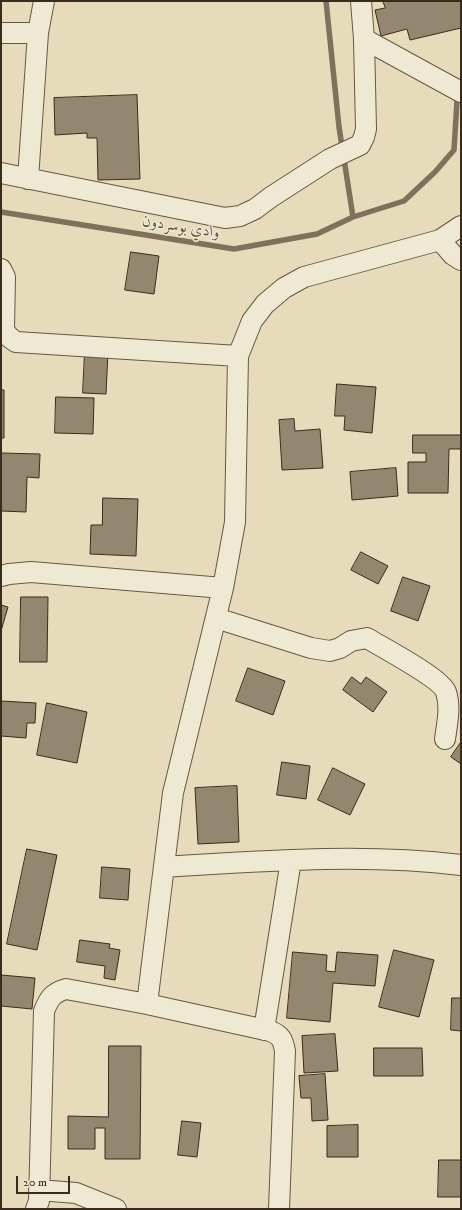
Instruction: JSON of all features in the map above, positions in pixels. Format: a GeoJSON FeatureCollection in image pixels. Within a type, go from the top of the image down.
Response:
{"type":"FeatureCollection","features":[{"type":"Feature","properties":{"kind":"street"},"geometry":{"type":"LineString","coordinates":[[28,179],[38,33],[44,1]]}},
{"type":"Feature","properties":{"kind":"street"},"geometry":{"type":"LineString","coordinates":[[1,173],[225,218],[240,216],[255,208],[330,159],[360,145],[366,129],[364,39],[361,1]]}},
{"type":"Feature","properties":{"kind":"street"},"geometry":{"type":"LineString","coordinates":[[1,33],[38,33]]}},
{"type":"Feature","properties":{"kind":"street"},"geometry":{"type":"LineString","coordinates":[[364,39],[461,92]]}},
{"type":"Feature","properties":{"kind":"street"},"geometry":{"type":"LineString","coordinates":[[147,1004],[172,793],[224,588],[235,522],[238,356],[252,321],[265,304],[284,288],[304,277],[440,240],[461,226]]}},
{"type":"Feature","properties":{"kind":"street"},"geometry":{"type":"LineString","coordinates":[[440,240],[453,255],[461,260]]}},
{"type":"Feature","properties":{"kind":"street"},"geometry":{"type":"LineString","coordinates":[[1,269],[5,277],[4,330],[9,337],[16,342],[238,356]]}},
{"type":"Feature","properties":{"kind":"street"},"geometry":{"type":"LineString","coordinates":[[1,576],[31,572],[224,588]]}},
{"type":"Feature","properties":{"kind":"street"},"geometry":{"type":"LineString","coordinates":[[216,618],[311,648],[330,651],[340,648],[351,641],[368,638],[436,680],[446,691],[448,704],[445,739]]}},
{"type":"Feature","properties":{"kind":"street"},"geometry":{"type":"LineString","coordinates":[[164,867],[338,858],[424,860],[461,865]]}},
{"type":"Feature","properties":{"kind":"street"},"geometry":{"type":"LineString","coordinates":[[264,1030],[291,860]]}},
{"type":"Feature","properties":{"kind":"street"},"geometry":{"type":"LineString","coordinates":[[116,1209],[76,1193],[38,1200],[44,1011],[48,1001],[56,992],[66,989],[147,1004],[264,1030],[277,1033],[282,1038],[285,1051],[279,1209]]}},
{"type":"Feature","properties":{"kind":"building"},"geometry":{"type":"Polygon","coordinates":[[[383,1],[461,1],[461,28],[410,40],[407,29],[381,36],[375,10],[385,8],[383,1]]]}},
{"type":"Feature","properties":{"kind":"building"},"geometry":{"type":"Polygon","coordinates":[[[137,95],[140,179],[98,180],[97,138],[87,138],[87,133],[55,135],[54,98],[137,95]]]}},
{"type":"Feature","properties":{"kind":"building"},"geometry":{"type":"Polygon","coordinates":[[[131,252],[159,256],[154,294],[125,290],[131,252]]]}},
{"type":"Feature","properties":{"kind":"building"},"geometry":{"type":"Polygon","coordinates":[[[85,351],[108,352],[106,394],[83,393],[85,351]]]}},
{"type":"Feature","properties":{"kind":"building"},"geometry":{"type":"Polygon","coordinates":[[[337,384],[376,387],[372,433],[344,430],[345,416],[335,416],[337,384]]]}},
{"type":"Feature","properties":{"kind":"building"},"geometry":{"type":"Polygon","coordinates":[[[1,390],[4,390],[4,438],[1,438],[1,390]]]}},
{"type":"Feature","properties":{"kind":"building"},"geometry":{"type":"Polygon","coordinates":[[[56,397],[94,398],[93,434],[55,433],[56,397]]]}},
{"type":"Feature","properties":{"kind":"building"},"geometry":{"type":"Polygon","coordinates":[[[294,419],[295,431],[320,429],[323,468],[282,470],[279,420],[294,419]]]}},
{"type":"Feature","properties":{"kind":"building"},"geometry":{"type":"Polygon","coordinates":[[[413,435],[461,435],[461,449],[449,449],[448,493],[408,493],[408,462],[426,462],[426,453],[413,453],[413,435]]]}},
{"type":"Feature","properties":{"kind":"building"},"geometry":{"type":"Polygon","coordinates":[[[1,453],[40,454],[39,478],[27,477],[26,512],[1,511],[1,453]]]}},
{"type":"Feature","properties":{"kind":"building"},"geometry":{"type":"Polygon","coordinates":[[[396,468],[398,496],[352,500],[350,472],[396,468]]]}},
{"type":"Feature","properties":{"kind":"building"},"geometry":{"type":"Polygon","coordinates":[[[103,498],[138,499],[136,556],[90,554],[91,525],[102,525],[103,498]]]}},
{"type":"Feature","properties":{"kind":"building"},"geometry":{"type":"Polygon","coordinates":[[[361,552],[388,566],[378,584],[351,570],[361,552]]]}},
{"type":"Feature","properties":{"kind":"building"},"geometry":{"type":"Polygon","coordinates":[[[403,577],[430,586],[418,621],[391,611],[403,577]]]}},
{"type":"Feature","properties":{"kind":"building"},"geometry":{"type":"Polygon","coordinates":[[[21,597],[48,597],[47,662],[20,662],[21,597]]]}},
{"type":"Feature","properties":{"kind":"building"},"geometry":{"type":"Polygon","coordinates":[[[1,605],[8,607],[1,631],[1,605]]]}},
{"type":"Feature","properties":{"kind":"building"},"geometry":{"type":"Polygon","coordinates":[[[248,668],[285,681],[273,715],[236,701],[248,668]]]}},
{"type":"Feature","properties":{"kind":"building"},"geometry":{"type":"Polygon","coordinates":[[[352,677],[361,684],[366,677],[387,692],[373,712],[343,690],[352,677]]]}},
{"type":"Feature","properties":{"kind":"building"},"geometry":{"type":"Polygon","coordinates":[[[1,701],[36,703],[35,723],[27,723],[26,738],[1,736],[1,701]]]}},
{"type":"Feature","properties":{"kind":"building"},"geometry":{"type":"Polygon","coordinates":[[[47,703],[87,712],[77,763],[37,755],[47,703]]]}},
{"type":"Feature","properties":{"kind":"building"},"geometry":{"type":"Polygon","coordinates":[[[461,742],[461,764],[451,757],[461,742]]]}},
{"type":"Feature","properties":{"kind":"building"},"geometry":{"type":"Polygon","coordinates":[[[282,762],[310,766],[306,799],[277,795],[282,762]]]}},
{"type":"Feature","properties":{"kind":"building"},"geometry":{"type":"Polygon","coordinates":[[[333,768],[365,784],[350,815],[318,800],[333,768]]]}},
{"type":"Feature","properties":{"kind":"building"},"geometry":{"type":"Polygon","coordinates":[[[237,786],[239,842],[198,844],[195,788],[237,786]]]}},
{"type":"Feature","properties":{"kind":"building"},"geometry":{"type":"Polygon","coordinates":[[[27,849],[57,855],[37,950],[7,944],[27,849]]]}},
{"type":"Feature","properties":{"kind":"building"},"geometry":{"type":"Polygon","coordinates":[[[102,867],[130,869],[128,900],[100,898],[102,867]]]}},
{"type":"Feature","properties":{"kind":"building"},"geometry":{"type":"Polygon","coordinates":[[[80,940],[110,944],[109,948],[120,950],[115,980],[104,978],[105,966],[77,962],[80,940]]]}},
{"type":"Feature","properties":{"kind":"building"},"geometry":{"type":"Polygon","coordinates":[[[394,950],[434,960],[419,1017],[379,1007],[394,950]]]}},
{"type":"Feature","properties":{"kind":"building"},"geometry":{"type":"Polygon","coordinates":[[[293,952],[327,955],[326,971],[335,972],[337,952],[378,955],[375,986],[333,983],[330,1022],[287,1018],[293,952]]]}},
{"type":"Feature","properties":{"kind":"building"},"geometry":{"type":"Polygon","coordinates":[[[1,975],[35,978],[32,1009],[1,1006],[1,975]]]}},
{"type":"Feature","properties":{"kind":"building"},"geometry":{"type":"Polygon","coordinates":[[[452,998],[461,998],[461,1031],[451,1030],[452,998]]]}},
{"type":"Feature","properties":{"kind":"building"},"geometry":{"type":"Polygon","coordinates":[[[335,1034],[338,1071],[304,1073],[302,1036],[335,1034]]]}},
{"type":"Feature","properties":{"kind":"building"},"geometry":{"type":"Polygon","coordinates":[[[109,1046],[141,1046],[140,1159],[105,1159],[105,1128],[95,1128],[95,1149],[68,1149],[68,1116],[108,1117],[109,1046]]]}},
{"type":"Feature","properties":{"kind":"building"},"geometry":{"type":"Polygon","coordinates":[[[374,1048],[422,1048],[423,1076],[374,1076],[374,1048]]]}},
{"type":"Feature","properties":{"kind":"building"},"geometry":{"type":"Polygon","coordinates":[[[325,1074],[328,1120],[312,1121],[311,1098],[301,1098],[299,1076],[325,1074]]]}},
{"type":"Feature","properties":{"kind":"building"},"geometry":{"type":"Polygon","coordinates":[[[182,1121],[201,1123],[197,1157],[178,1155],[182,1121]]]}},
{"type":"Feature","properties":{"kind":"building"},"geometry":{"type":"Polygon","coordinates":[[[358,1125],[358,1157],[327,1157],[327,1126],[358,1125]]]}},
{"type":"Feature","properties":{"kind":"building"},"geometry":{"type":"Polygon","coordinates":[[[439,1160],[461,1160],[461,1197],[438,1197],[439,1160]]]}},
{"type":"Feature","properties":{"kind":"waterway"},"geometry":{"type":"LineString","coordinates":[[326,1],[339,127],[353,217]]}},
{"type":"Feature","properties":{"kind":"waterway","name":"وادي بوسردون"},"geometry":{"type":"LineString","coordinates":[[1,212],[234,249],[317,234],[353,217],[404,201],[435,172],[454,150],[457,101],[459,94]]}}]}
